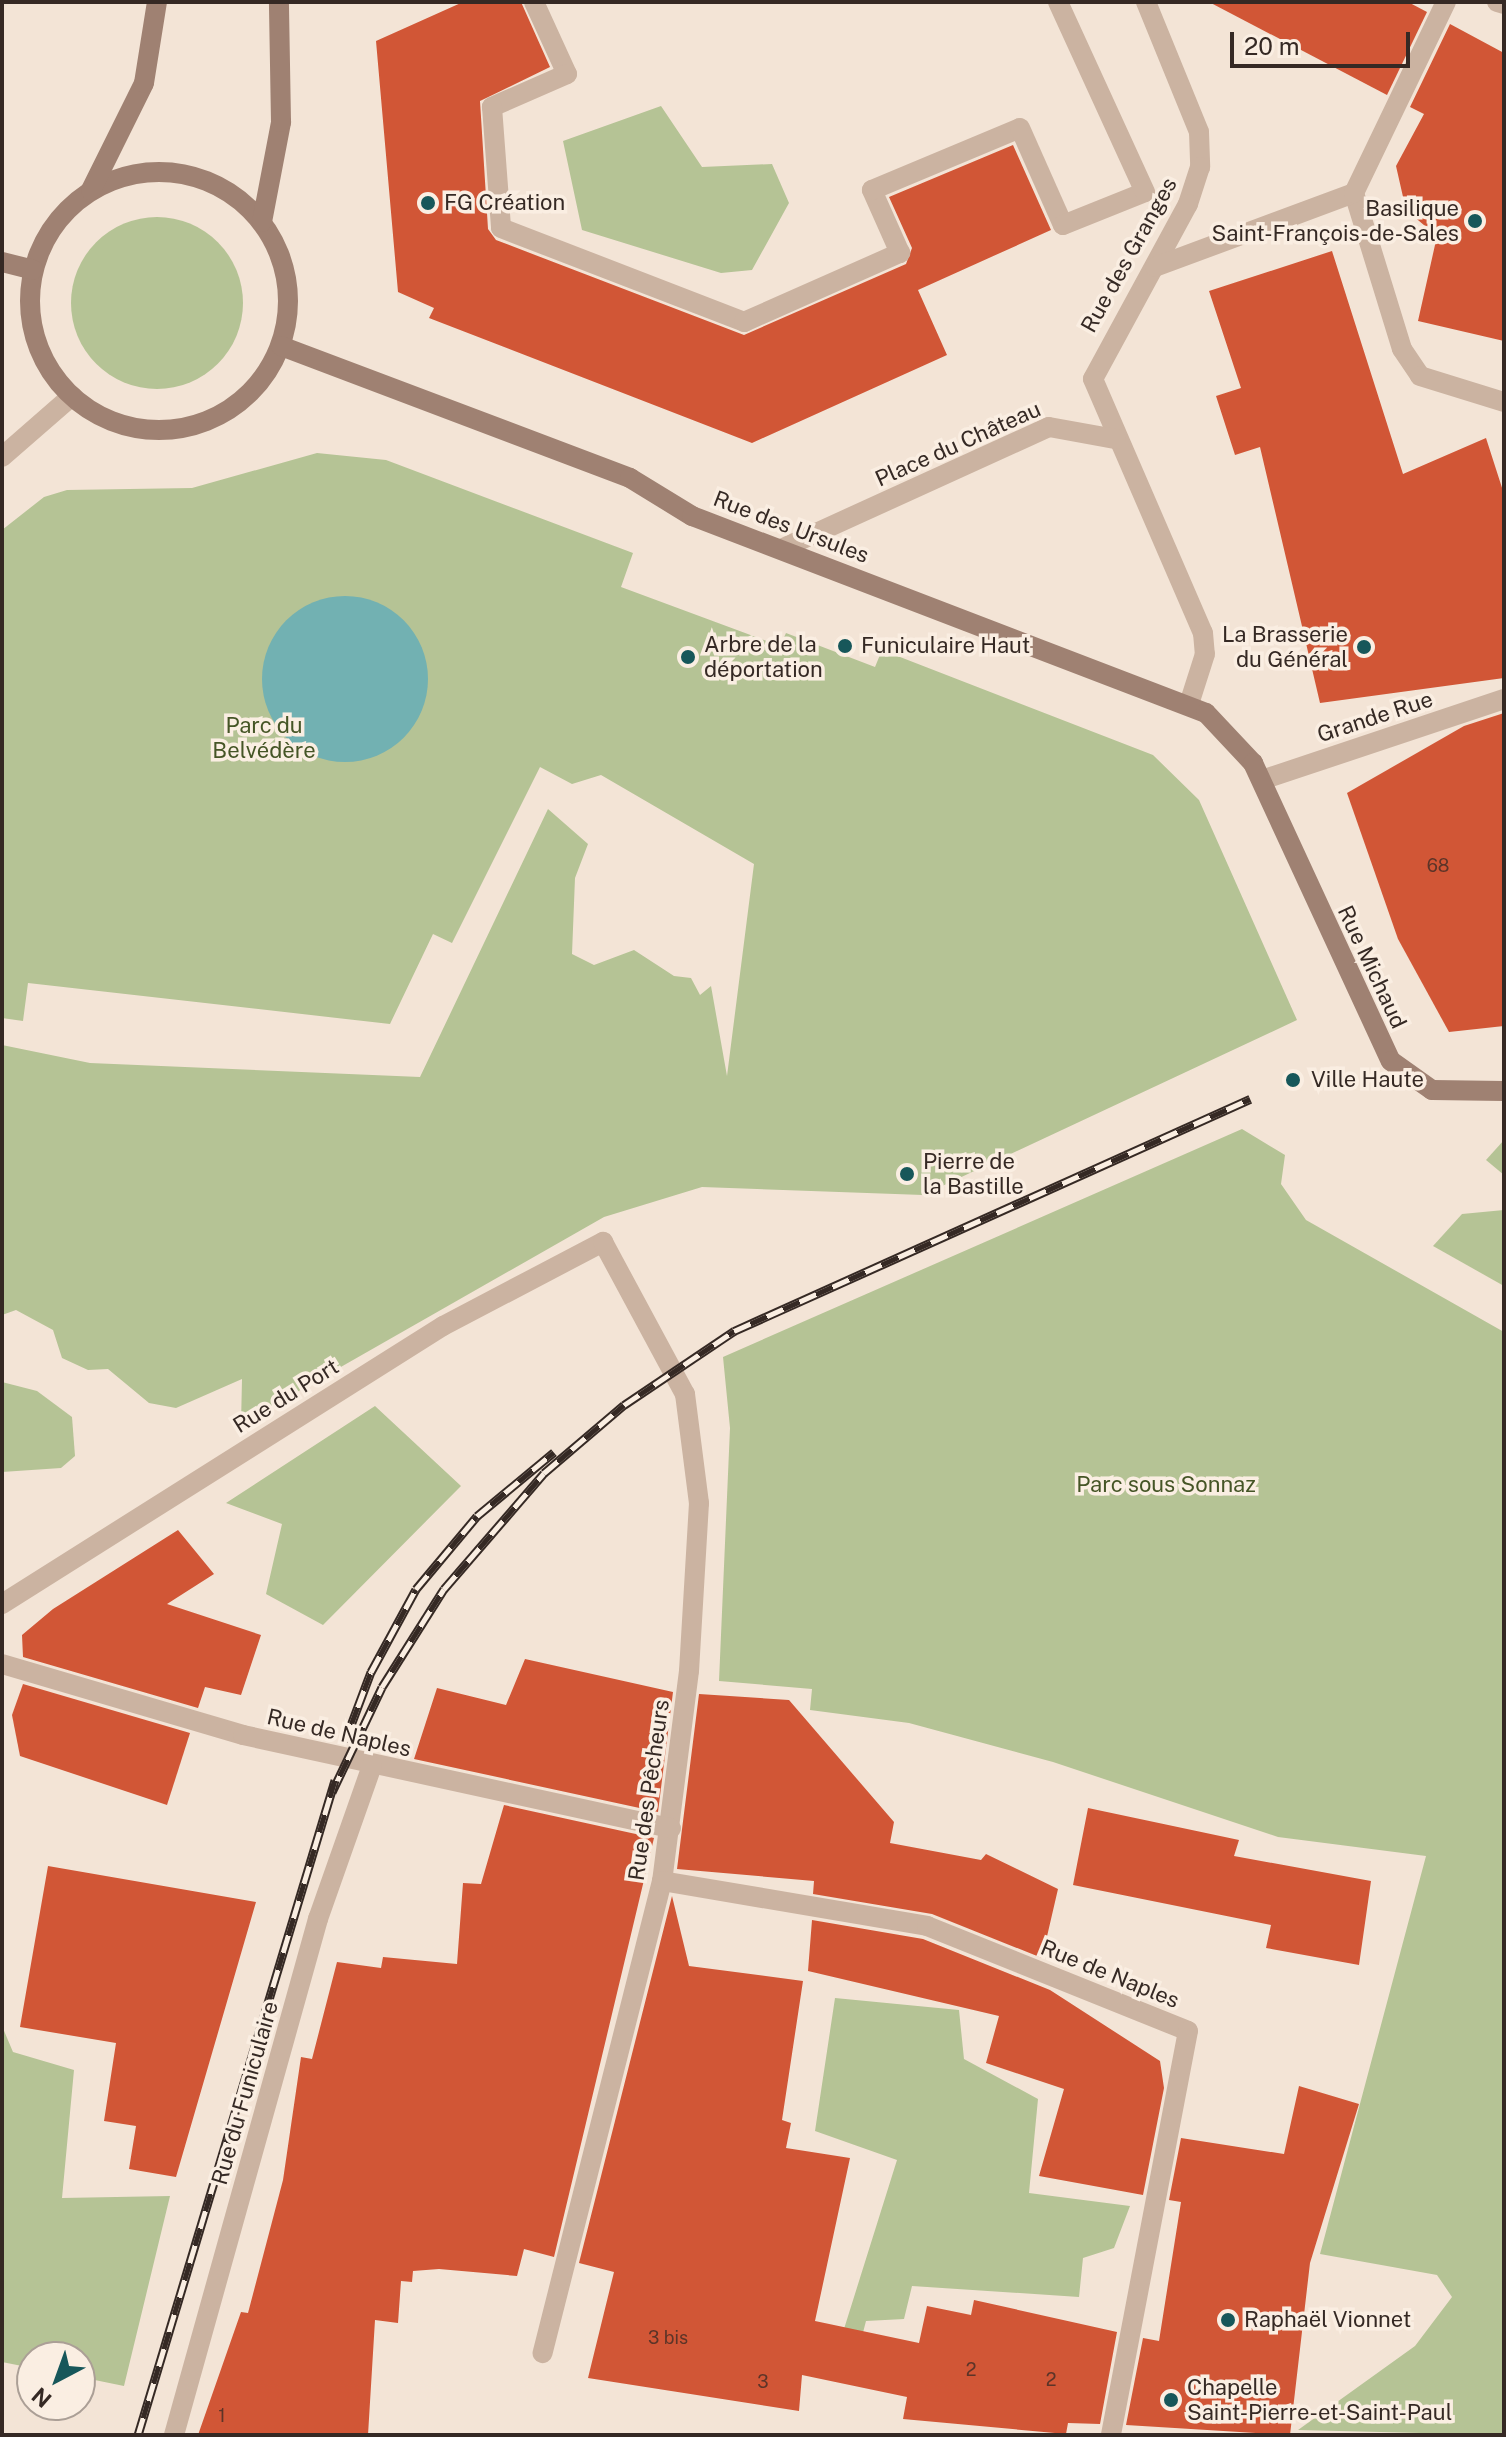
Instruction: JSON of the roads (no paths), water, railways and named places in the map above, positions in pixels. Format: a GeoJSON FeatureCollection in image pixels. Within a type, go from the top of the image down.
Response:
{"type":"FeatureCollection","features":[{"type":"Feature","properties":{"kind":"street"},"geometry":{"type":"LineString","coordinates":[[91,190],[143,172],[180,173],[226,191],[262,222],[288,291],[281,346],[245,398],[190,427],[127,426],[72,396],[36,338],[33,270],[48,233],[91,190],[144,83],[157,2]]}},
{"type":"Feature","properties":{"kind":"street"},"geometry":{"type":"LineString","coordinates":[[262,222],[281,122],[279,2]]}},
{"type":"Feature","properties":{"kind":"street"},"geometry":{"type":"LineString","coordinates":[[534,2],[567,74],[492,107],[501,228],[744,322],[900,253],[872,190],[1020,128],[1063,225],[1145,192],[1058,2]]}},
{"type":"Feature","properties":{"kind":"street","name":"Rue des Granges"},"geometry":{"type":"LineString","coordinates":[[1116,439],[1094,389],[1093,370],[1155,267],[1196,186],[1201,150],[1146,2]]}},
{"type":"Feature","properties":{"kind":"street"},"geometry":{"type":"LineString","coordinates":[[1446,2],[1354,193],[1402,349],[1420,376],[1504,402]]}},
{"type":"Feature","properties":{"kind":"street"},"geometry":{"type":"LineString","coordinates":[[1497,2],[1504,4]]}},
{"type":"Feature","properties":{"kind":"street"},"geometry":{"type":"LineString","coordinates":[[1155,267],[1354,193]]}},
{"type":"Feature","properties":{"kind":"street"},"geometry":{"type":"LineString","coordinates":[[2,262],[33,270]]}},
{"type":"Feature","properties":{"kind":"street","name":"Rue des Ursules"},"geometry":{"type":"LineString","coordinates":[[281,346],[630,478],[692,516],[1189,704],[1233,736],[1262,780]]}},
{"type":"Feature","properties":{"kind":"street"},"geometry":{"type":"LineString","coordinates":[[2,457],[72,396]]}},
{"type":"Feature","properties":{"kind":"street","name":"Place du Château"},"geometry":{"type":"LineString","coordinates":[[781,549],[1049,427],[1116,439]]}},
{"type":"Feature","properties":{"kind":"street"},"geometry":{"type":"LineString","coordinates":[[1116,439],[1203,633],[1205,654],[1189,704]]}},
{"type":"Feature","properties":{"kind":"street","name":"Grande Rue"},"geometry":{"type":"LineString","coordinates":[[1262,780],[1504,699]]}},
{"type":"Feature","properties":{"kind":"street","name":"Rue Michaud"},"geometry":{"type":"LineString","coordinates":[[1262,780],[1391,1061],[1432,1090],[1504,1091]]}},
{"type":"Feature","properties":{"kind":"street","name":"Rue du Port"},"geometry":{"type":"LineString","coordinates":[[2,1604],[443,1326],[603,1242]]}},
{"type":"Feature","properties":{"kind":"street","name":"Rue des Pêcheurs"},"geometry":{"type":"LineString","coordinates":[[543,2353],[662,1881],[671,1828],[699,1503],[691,1429],[669,1355],[603,1242]]}},
{"type":"Feature","properties":{"kind":"street","name":"Rue de Naples"},"geometry":{"type":"LineString","coordinates":[[2,1664],[372,1766],[671,1828]]}},
{"type":"Feature","properties":{"kind":"street","name":"Rue du Funiculaire"},"geometry":{"type":"LineString","coordinates":[[174,2435],[318,1919],[372,1766]]}},
{"type":"Feature","properties":{"kind":"street","name":"Rue de Naples"},"geometry":{"type":"LineString","coordinates":[[662,1881],[927,1926],[1188,2031],[1111,2435]]}},
{"type":"Feature","properties":{"kind":"water"},"geometry":{"type":"Polygon","coordinates":[[[345,596],[377,602],[404,620],[422,647],[428,679],[422,711],[404,738],[377,756],[345,762],[313,756],[286,738],[268,711],[262,679],[268,647],[286,620],[313,602],[345,596]]]}},
{"type":"Feature","properties":{"kind":"railway"},"geometry":{"type":"LineString","coordinates":[[332,1792],[382,1687],[444,1589],[544,1473],[624,1405],[734,1331],[1250,1099]]}},
{"type":"Feature","properties":{"kind":"railway"},"geometry":{"type":"LineString","coordinates":[[345,1741],[371,1672],[416,1589],[477,1516],[554,1452]]}},
{"type":"Feature","properties":{"kind":"railway"},"geometry":{"type":"LineString","coordinates":[[138,2435],[335,1780]]}},
{"type":"Feature","properties":{"kind":"place","name":"FG Création"},"geometry":{"type":"Point","coordinates":[428,203]}},
{"type":"Feature","properties":{"kind":"place","name":"Basilique Saint-François-de-Sales"},"geometry":{"type":"Point","coordinates":[1475,221]}},
{"type":"Feature","properties":{"kind":"place","name":"Funiculaire Haut"},"geometry":{"type":"Point","coordinates":[845,646]}},
{"type":"Feature","properties":{"kind":"place","name":"La Brasserie du Général"},"geometry":{"type":"Point","coordinates":[1364,647]}},
{"type":"Feature","properties":{"kind":"place","name":"Arbre de la déportation"},"geometry":{"type":"Point","coordinates":[688,657]}},
{"type":"Feature","properties":{"kind":"place","name":"Ville Haute"},"geometry":{"type":"Point","coordinates":[1293,1080]}},
{"type":"Feature","properties":{"kind":"place","name":"Pierre de la Bastille"},"geometry":{"type":"Point","coordinates":[907,1174]}},
{"type":"Feature","properties":{"kind":"place","name":"Raphaël Vionnet"},"geometry":{"type":"Point","coordinates":[1228,2320]}},
{"type":"Feature","properties":{"kind":"place","name":"Chapelle Saint-Pierre-et-Saint-Paul"},"geometry":{"type":"Point","coordinates":[1171,2400]}},
{"type":"Feature","properties":{"kind":"park label","name":"Parc du Belvédère"},"geometry":{"type":"Point","coordinates":[264,738]}},
{"type":"Feature","properties":{"kind":"park label","name":"Parc sous Sonnaz"},"geometry":{"type":"Point","coordinates":[1166,1485]}}]}
